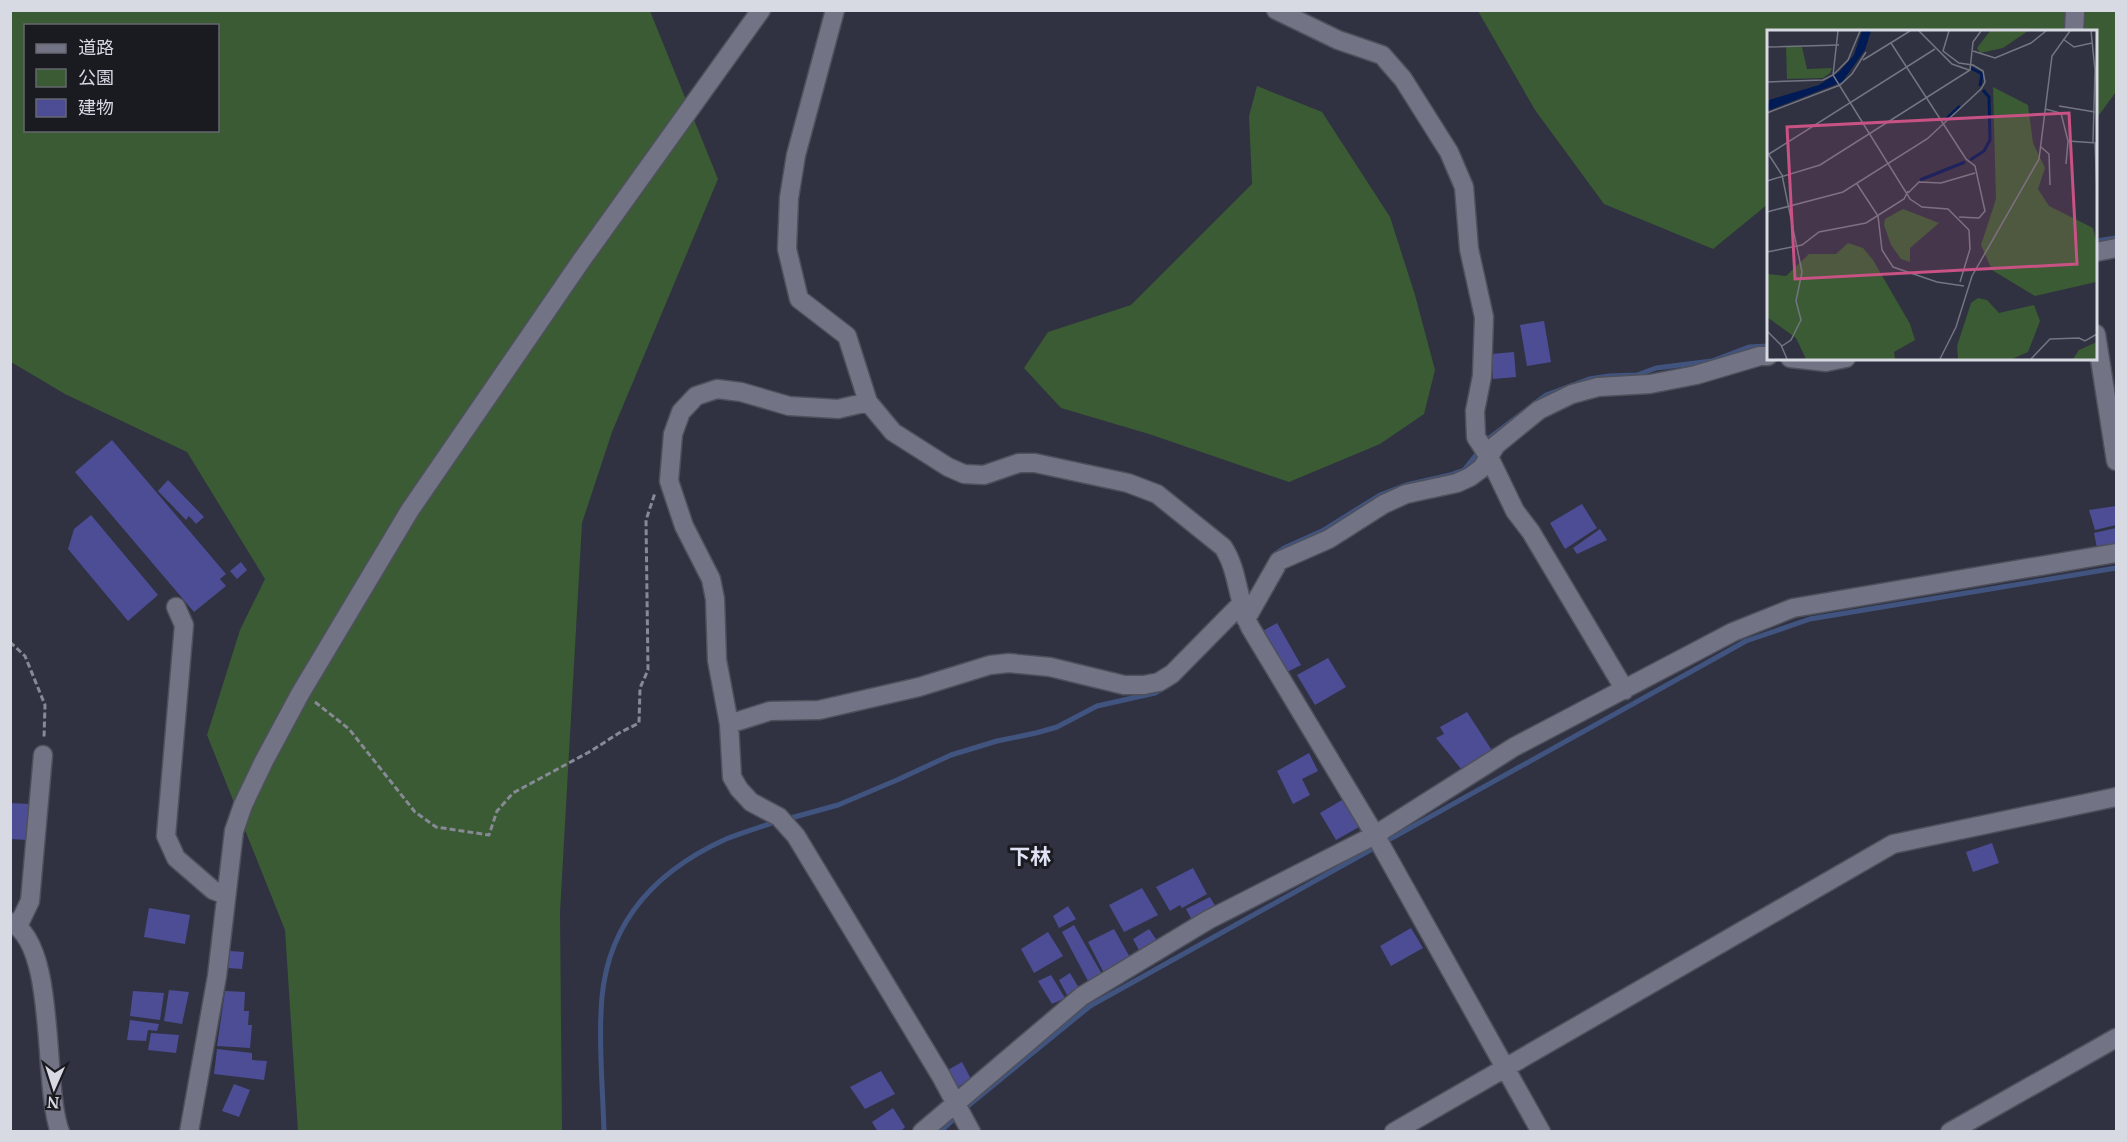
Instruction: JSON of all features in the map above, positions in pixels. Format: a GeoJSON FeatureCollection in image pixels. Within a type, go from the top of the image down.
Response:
{"type":"FeatureCollection","features":[{"type":"Feature","properties":{"kind":"street"},"geometry":{"type":"LineString","coordinates":[[189,1131],[217,976],[234,831],[264,761],[300,694],[410,510],[581,261],[761,10]]}},
{"type":"Feature","properties":{"kind":"street"},"geometry":{"type":"LineString","coordinates":[[835,10],[796,155],[789,198],[787,249],[799,299],[847,336],[868,402],[893,432],[948,467],[964,474],[984,475],[1018,463],[1035,463],[1128,483],[1157,494],[1224,547],[1235,570],[1244,612],[1379,842],[1541,1131]]}},
{"type":"Feature","properties":{"kind":"street"},"geometry":{"type":"LineString","coordinates":[[1276,10],[1338,40],[1382,55],[1403,79],[1449,152],[1464,187],[1469,249],[1484,317],[1482,376],[1475,411],[1476,437],[1515,511],[1531,532],[1625,690]]}},
{"type":"Feature","properties":{"kind":"street"},"geometry":{"type":"LineString","coordinates":[[2073,30],[2075,10]]}},
{"type":"Feature","properties":{"kind":"street"},"geometry":{"type":"LineString","coordinates":[[2097,252],[2116,248]]}},
{"type":"Feature","properties":{"kind":"street"},"geometry":{"type":"LineString","coordinates":[[2097,340],[2116,460]]}},
{"type":"Feature","properties":{"kind":"street"},"geometry":{"type":"LineString","coordinates":[[1484,450],[1496,445],[1539,410],[1572,394],[1598,387],[1650,384],[1696,375],[1760,356],[1767,356]]}},
{"type":"Feature","properties":{"kind":"street"},"geometry":{"type":"LineString","coordinates":[[1808,360],[1826,362],[1836,360]]}},
{"type":"Feature","properties":{"kind":"street"},"geometry":{"type":"LineString","coordinates":[[868,402],[838,409],[789,406],[741,392],[717,389],[696,396],[681,412],[673,434],[669,481],[684,526],[711,579],[715,599],[717,660],[729,724],[732,777],[751,802],[782,821],[796,836],[962,1115]]}},
{"type":"Feature","properties":{"kind":"street"},"geometry":{"type":"LineString","coordinates":[[729,724],[770,711],[819,710],[919,687],[990,665],[1009,663],[1050,667],[1124,685],[1159,682],[1172,674],[1244,612],[1279,561],[1329,539],[1384,504],[1406,494],[1457,483],[1482,468],[1484,450]]}},
{"type":"Feature","properties":{"kind":"street"},"geometry":{"type":"LineString","coordinates":[[922,1131],[962,1115],[1082,996],[1208,920],[1379,842],[1514,747],[1733,632],[1793,608],[2116,553]]}},
{"type":"Feature","properties":{"kind":"street"},"geometry":{"type":"LineString","coordinates":[[177,607],[184,625],[166,836],[176,858],[213,890],[226,895]]}},
{"type":"Feature","properties":{"kind":"street"},"geometry":{"type":"LineString","coordinates":[[43,755],[30,901],[14,924],[27,937],[35,950],[40,973],[55,1118],[60,1131]]}},
{"type":"Feature","properties":{"kind":"street"},"geometry":{"type":"LineString","coordinates":[[1394,1131],[1893,844],[2116,797]]}},
{"type":"Feature","properties":{"kind":"street"},"geometry":{"type":"LineString","coordinates":[[1950,1131],[2116,1038]]}},
{"type":"Feature","properties":{"kind":"path"},"geometry":{"type":"LineString","coordinates":[[300,694],[316,702],[349,729],[415,812],[436,827],[489,836],[497,811],[513,793],[591,751],[619,732],[639,723],[640,688],[648,670],[646,520],[652,498],[659,486],[669,481]]}},
{"type":"Feature","properties":{"kind":"path"},"geometry":{"type":"LineString","coordinates":[[10,642],[25,656],[45,705],[43,755]]}},
{"type":"Feature","properties":{"kind":"green space"},"geometry":{"type":"Polygon","coordinates":[[[10,11],[650,11],[718,179],[612,432],[582,523],[560,912],[562,1131],[298,1131],[285,930],[207,735],[240,630],[265,579],[187,452],[65,394],[11,362],[10,11]]]}},
{"type":"Feature","properties":{"kind":"green space"},"geometry":{"type":"Polygon","coordinates":[[[1478,11],[2116,11],[2116,92],[2097,118],[2097,30],[1767,30],[1767,205],[1713,249],[1604,204],[1535,110],[1478,11]]]}},
{"type":"Feature","properties":{"kind":"green space"},"geometry":{"type":"Polygon","coordinates":[[[1257,86],[1322,112],[1390,217],[1415,295],[1435,370],[1424,414],[1380,444],[1289,482],[1149,434],[1061,408],[1024,368],[1048,332],[1131,305],[1252,184],[1249,116],[1257,86]]]}},
{"type":"Feature","properties":{"kind":"building"},"geometry":{"type":"Polygon","coordinates":[[[1544,321],[1551,362],[1527,366],[1520,325],[1544,321]]]}},
{"type":"Feature","properties":{"kind":"building"},"geometry":{"type":"Polygon","coordinates":[[[1514,352],[1516,377],[1493,379],[1491,354],[1514,352]]]}},
{"type":"Feature","properties":{"kind":"building"},"geometry":{"type":"Polygon","coordinates":[[[112,440],[226,574],[220,579],[226,586],[194,612],[75,472],[112,440]]]}},
{"type":"Feature","properties":{"kind":"building"},"geometry":{"type":"Polygon","coordinates":[[[168,480],[204,517],[196,524],[189,516],[186,520],[158,491],[168,480]]]}},
{"type":"Feature","properties":{"kind":"building"},"geometry":{"type":"Polygon","coordinates":[[[1582,504],[1597,528],[1565,549],[1550,523],[1582,504]]]}},
{"type":"Feature","properties":{"kind":"building"},"geometry":{"type":"Polygon","coordinates":[[[2116,506],[2116,525],[2095,530],[2089,510],[2116,506]]]}},
{"type":"Feature","properties":{"kind":"building"},"geometry":{"type":"Polygon","coordinates":[[[91,515],[158,595],[128,621],[68,549],[74,529],[91,515]]]}},
{"type":"Feature","properties":{"kind":"building"},"geometry":{"type":"Polygon","coordinates":[[[2116,528],[2116,545],[2097,548],[2094,533],[2116,528]]]}},
{"type":"Feature","properties":{"kind":"building"},"geometry":{"type":"Polygon","coordinates":[[[1600,529],[1607,540],[1577,554],[1573,548],[1600,529]]]}},
{"type":"Feature","properties":{"kind":"building"},"geometry":{"type":"Polygon","coordinates":[[[241,562],[247,570],[237,579],[230,571],[241,562]]]}},
{"type":"Feature","properties":{"kind":"building"},"geometry":{"type":"Polygon","coordinates":[[[1277,623],[1301,665],[1285,673],[1261,632],[1277,623]]]}},
{"type":"Feature","properties":{"kind":"building"},"geometry":{"type":"Polygon","coordinates":[[[1328,658],[1346,687],[1315,705],[1297,675],[1328,658]]]}},
{"type":"Feature","properties":{"kind":"building"},"geometry":{"type":"Polygon","coordinates":[[[1467,712],[1493,752],[1462,770],[1436,738],[1444,734],[1440,727],[1467,712]]]}},
{"type":"Feature","properties":{"kind":"building"},"geometry":{"type":"Polygon","coordinates":[[[1309,753],[1318,771],[1302,779],[1310,795],[1293,804],[1277,771],[1309,753]]]}},
{"type":"Feature","properties":{"kind":"building"},"geometry":{"type":"Polygon","coordinates":[[[1342,800],[1359,827],[1336,840],[1320,813],[1342,800]]]}},
{"type":"Feature","properties":{"kind":"building"},"geometry":{"type":"Polygon","coordinates":[[[10,803],[30,804],[28,840],[10,839],[10,803]]]}},
{"type":"Feature","properties":{"kind":"building"},"geometry":{"type":"Polygon","coordinates":[[[1992,843],[1999,863],[1973,872],[1966,852],[1992,843]]]}},
{"type":"Feature","properties":{"kind":"building"},"geometry":{"type":"Polygon","coordinates":[[[1193,868],[1207,894],[1182,908],[1180,905],[1170,911],[1156,887],[1193,868]]]}},
{"type":"Feature","properties":{"kind":"building"},"geometry":{"type":"Polygon","coordinates":[[[1142,888],[1158,915],[1124,932],[1109,905],[1142,888]]]}},
{"type":"Feature","properties":{"kind":"building"},"geometry":{"type":"Polygon","coordinates":[[[1210,897],[1217,909],[1193,922],[1186,909],[1210,897]]]}},
{"type":"Feature","properties":{"kind":"building"},"geometry":{"type":"Polygon","coordinates":[[[1068,906],[1076,919],[1059,928],[1053,916],[1068,906]]]}},
{"type":"Feature","properties":{"kind":"building"},"geometry":{"type":"Polygon","coordinates":[[[149,908],[190,915],[185,944],[144,937],[149,908]]]}},
{"type":"Feature","properties":{"kind":"building"},"geometry":{"type":"Polygon","coordinates":[[[1074,925],[1103,976],[1089,983],[1062,932],[1074,925]]]}},
{"type":"Feature","properties":{"kind":"building"},"geometry":{"type":"Polygon","coordinates":[[[1411,928],[1423,948],[1391,966],[1380,946],[1411,928]]]}},
{"type":"Feature","properties":{"kind":"building"},"geometry":{"type":"Polygon","coordinates":[[[1114,929],[1132,961],[1105,975],[1088,942],[1114,929]]]}},
{"type":"Feature","properties":{"kind":"building"},"geometry":{"type":"Polygon","coordinates":[[[1149,929],[1158,942],[1140,952],[1133,939],[1149,929]]]}},
{"type":"Feature","properties":{"kind":"building"},"geometry":{"type":"Polygon","coordinates":[[[1048,932],[1063,956],[1034,973],[1021,949],[1048,932]]]}},
{"type":"Feature","properties":{"kind":"building"},"geometry":{"type":"Polygon","coordinates":[[[230,951],[244,952],[242,969],[228,968],[230,951]]]}},
{"type":"Feature","properties":{"kind":"building"},"geometry":{"type":"Polygon","coordinates":[[[1070,973],[1079,988],[1067,995],[1059,980],[1070,973]]]}},
{"type":"Feature","properties":{"kind":"building"},"geometry":{"type":"Polygon","coordinates":[[[1051,975],[1065,998],[1052,1004],[1038,981],[1051,975]]]}},
{"type":"Feature","properties":{"kind":"building"},"geometry":{"type":"Polygon","coordinates":[[[169,990],[189,992],[182,1024],[164,1021],[169,990]]]}},
{"type":"Feature","properties":{"kind":"building"},"geometry":{"type":"Polygon","coordinates":[[[133,991],[164,993],[160,1020],[130,1016],[133,991]]]}},
{"type":"Feature","properties":{"kind":"building"},"geometry":{"type":"Polygon","coordinates":[[[225,991],[245,992],[244,1011],[249,1011],[248,1025],[252,1025],[250,1048],[217,1046],[225,991]]]}},
{"type":"Feature","properties":{"kind":"building"},"geometry":{"type":"Polygon","coordinates":[[[130,1020],[159,1024],[157,1031],[148,1030],[146,1041],[127,1040],[130,1020]]]}},
{"type":"Feature","properties":{"kind":"building"},"geometry":{"type":"Polygon","coordinates":[[[151,1033],[179,1035],[176,1053],[148,1050],[151,1033]]]}},
{"type":"Feature","properties":{"kind":"building"},"geometry":{"type":"Polygon","coordinates":[[[217,1049],[252,1053],[252,1060],[267,1061],[264,1080],[214,1074],[217,1049]]]}},
{"type":"Feature","properties":{"kind":"building"},"geometry":{"type":"Polygon","coordinates":[[[962,1062],[971,1079],[956,1088],[946,1071],[962,1062]]]}},
{"type":"Feature","properties":{"kind":"building"},"geometry":{"type":"Polygon","coordinates":[[[881,1071],[895,1094],[865,1109],[850,1087],[881,1071]]]}},
{"type":"Feature","properties":{"kind":"building"},"geometry":{"type":"Polygon","coordinates":[[[234,1084],[250,1090],[239,1117],[222,1111],[234,1084]]]}},
{"type":"Feature","properties":{"kind":"building"},"geometry":{"type":"Polygon","coordinates":[[[893,1108],[905,1127],[900,1132],[878,1132],[872,1122],[893,1108]]]}},
{"type":"Feature","properties":{"kind":"waterway"},"geometry":{"type":"LineString","coordinates":[[2097,241],[2116,238]]}},
{"type":"Feature","properties":{"kind":"waterway"},"geometry":{"type":"LineString","coordinates":[[1484,442],[1546,395],[1589,379],[1637,375],[1656,368],[1712,361],[1749,347],[1767,346]]}},
{"type":"Feature","properties":{"kind":"waterway"},"geometry":{"type":"LineString","coordinates":[[1274,555],[1322,531],[1380,495],[1406,485],[1464,470],[1480,450]]}},
{"type":"Feature","properties":{"kind":"waterway"},"geometry":{"type":"LineString","coordinates":[[940,1132],[969,1105],[1090,1006],[1746,641],[1810,619],[2116,568]]}},
{"type":"Feature","properties":{"kind":"waterway"},"geometry":{"type":"LineString","coordinates":[[787,819],[838,805],[951,755],[1057,727],[1097,706],[1155,693],[1162,689]]}},
{"type":"Feature","properties":{"kind":"waterway"},"geometry":{"type":"LineString","coordinates":[[604,1132],[601,1013],[604,983],[611,955],[622,930],[636,907],[675,869],[726,839],[778,821]]}},
{"type":"Feature","properties":{"kind":"district","name":"下林"},"geometry":{"type":"Point","coordinates":[1030,857]}}]}
